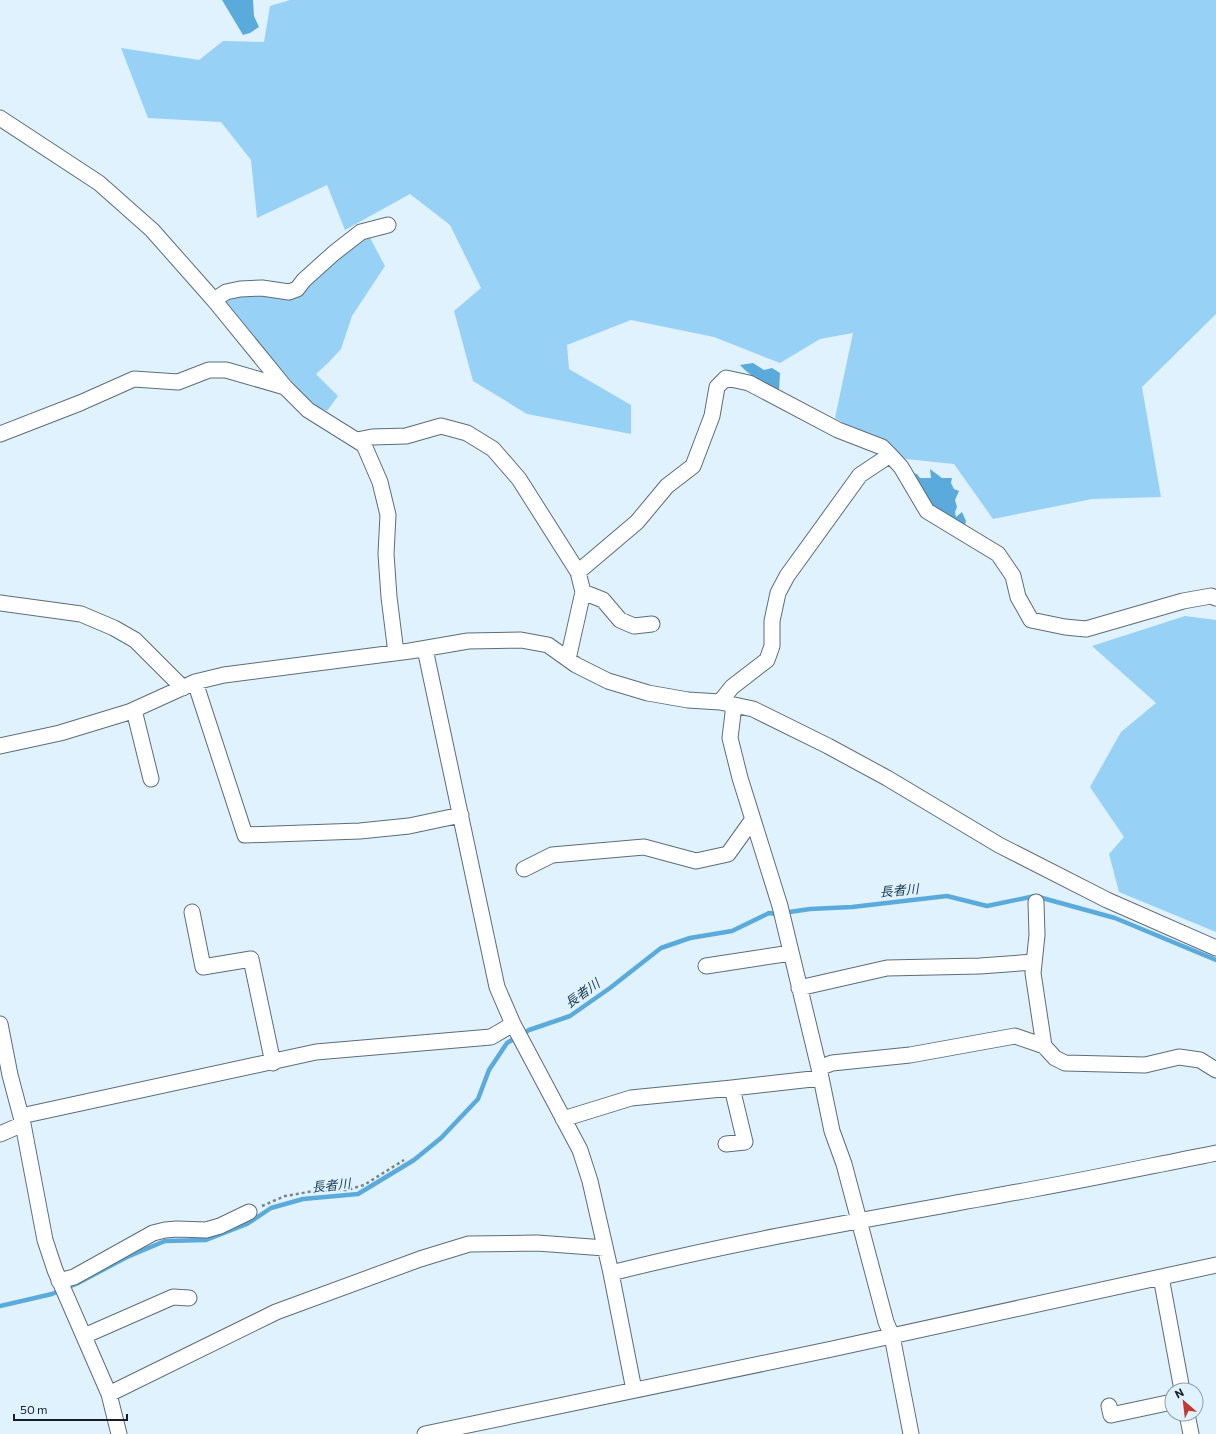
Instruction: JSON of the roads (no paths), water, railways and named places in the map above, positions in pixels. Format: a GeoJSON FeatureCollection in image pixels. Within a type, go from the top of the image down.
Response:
{"type":"FeatureCollection","features":[{"type":"Feature","properties":{"kind":"street"},"geometry":{"type":"LineString","coordinates":[[0,118],[99,183],[152,230],[214,300],[286,387],[308,410],[364,445],[380,482],[388,515],[386,554],[389,597],[396,653]]}},
{"type":"Feature","properties":{"kind":"street"},"geometry":{"type":"LineString","coordinates":[[214,300],[226,292],[240,289],[262,288],[289,292],[297,289],[304,280],[334,253],[361,232],[388,225]]}},
{"type":"Feature","properties":{"kind":"street"},"geometry":{"type":"LineString","coordinates":[[0,434],[80,403],[134,379],[178,382],[209,370],[226,370],[286,387]]}},
{"type":"Feature","properties":{"kind":"street"},"geometry":{"type":"LineString","coordinates":[[578,572],[637,522],[667,486],[693,466],[712,416],[718,387],[726,378],[749,383],[838,430],[882,447],[902,467],[927,511],[998,554],[1013,576],[1018,596],[1031,620],[1065,627],[1086,629],[1183,601],[1211,596],[1216,598]]}},
{"type":"Feature","properties":{"kind":"street"},"geometry":{"type":"LineString","coordinates":[[357,440],[372,437],[406,436],[441,426],[467,433],[493,449],[519,479],[578,572],[583,592],[568,659]]}},
{"type":"Feature","properties":{"kind":"street"},"geometry":{"type":"LineString","coordinates":[[890,455],[860,475],[788,576],[778,593],[772,621],[772,646],[767,660],[732,687],[727,703],[730,738],[781,912],[820,1073],[832,1131],[844,1164],[886,1322],[892,1336],[911,1434]]}},
{"type":"Feature","properties":{"kind":"street"},"geometry":{"type":"LineString","coordinates":[[583,592],[603,600],[620,620],[634,626],[652,624]]}},
{"type":"Feature","properties":{"kind":"street"},"geometry":{"type":"LineString","coordinates":[[0,603],[81,614],[114,628],[135,640],[189,685],[245,836],[360,831],[409,826],[461,815]]}},
{"type":"Feature","properties":{"kind":"street"},"geometry":{"type":"LineString","coordinates":[[0,746],[60,733],[134,710],[189,685],[224,675],[425,649],[468,641],[522,640],[548,646],[608,681],[648,693],[688,700],[727,703],[753,709],[828,746],[887,778],[999,845],[1107,900],[1216,948]]}},
{"type":"Feature","properties":{"kind":"street"},"geometry":{"type":"LineString","coordinates":[[425,649],[497,987],[522,1042],[580,1150],[590,1181],[611,1273],[634,1390]]}},
{"type":"Feature","properties":{"kind":"street"},"geometry":{"type":"LineString","coordinates":[[134,710],[151,779]]}},
{"type":"Feature","properties":{"kind":"street"},"geometry":{"type":"LineString","coordinates":[[524,869],[552,855],[612,850],[644,848],[696,860],[728,854],[753,819]]}},
{"type":"Feature","properties":{"kind":"street"},"geometry":{"type":"LineString","coordinates":[[1036,902],[1037,935],[1033,973],[1044,1046]]}},
{"type":"Feature","properties":{"kind":"street"},"geometry":{"type":"LineString","coordinates":[[192,912],[203,967],[252,959],[273,1063]]}},
{"type":"Feature","properties":{"kind":"street"},"geometry":{"type":"LineString","coordinates":[[706,966],[791,954]]}},
{"type":"Feature","properties":{"kind":"street"},"geometry":{"type":"LineString","coordinates":[[799,988],[887,968],[980,966],[1034,962]]}},
{"type":"Feature","properties":{"kind":"street"},"geometry":{"type":"LineString","coordinates":[[0,1024],[10,1075],[22,1120],[45,1240],[62,1288],[109,1394],[119,1434]]}},
{"type":"Feature","properties":{"kind":"street"},"geometry":{"type":"LineString","coordinates":[[0,1134],[22,1120],[316,1052],[491,1037],[514,1026]]}},
{"type":"Feature","properties":{"kind":"street"},"geometry":{"type":"LineString","coordinates":[[563,1119],[632,1098],[732,1088],[820,1073],[832,1063],[910,1055],[1015,1036],[1044,1046],[1055,1058],[1065,1063],[1145,1065],[1179,1057],[1200,1060],[1216,1070]]}},
{"type":"Feature","properties":{"kind":"street"},"geometry":{"type":"LineString","coordinates":[[726,1144],[745,1142],[732,1088]]}},
{"type":"Feature","properties":{"kind":"street"},"geometry":{"type":"LineString","coordinates":[[611,1273],[664,1260],[859,1221],[1036,1189],[1216,1153]]}},
{"type":"Feature","properties":{"kind":"street"},"geometry":{"type":"LineString","coordinates":[[62,1288],[74,1277],[154,1233],[176,1229],[206,1230],[220,1226],[249,1212]]}},
{"type":"Feature","properties":{"kind":"street"},"geometry":{"type":"LineString","coordinates":[[109,1394],[276,1312],[469,1244],[537,1243],[605,1248]]}},
{"type":"Feature","properties":{"kind":"street"},"geometry":{"type":"LineString","coordinates":[[425,1434],[892,1336],[1216,1265]]}},
{"type":"Feature","properties":{"kind":"street"},"geometry":{"type":"LineString","coordinates":[[1161,1277],[1181,1382]]}},
{"type":"Feature","properties":{"kind":"street"},"geometry":{"type":"LineString","coordinates":[[84,1336],[173,1296],[189,1298]]}},
{"type":"Feature","properties":{"kind":"street"},"geometry":{"type":"LineString","coordinates":[[1109,1406],[1111,1415],[1164,1404]]}},
{"type":"Feature","properties":{"kind":"street"},"geometry":{"type":"LineString","coordinates":[[1189,1422],[1191,1434]]}},
{"type":"Feature","properties":{"kind":"waterway","name":"長者川"},"geometry":{"type":"LineString","coordinates":[[0,1306],[52,1294],[78,1283],[127,1257],[165,1241],[206,1240],[247,1224],[271,1208],[303,1199],[358,1194],[414,1160],[441,1138],[478,1099],[489,1070],[507,1043],[529,1030],[570,1016],[610,988],[661,948],[690,938],[732,931],[769,913],[776,914],[810,909],[852,907],[947,896],[987,906],[1035,896],[1115,918],[1216,960]]}}]}
